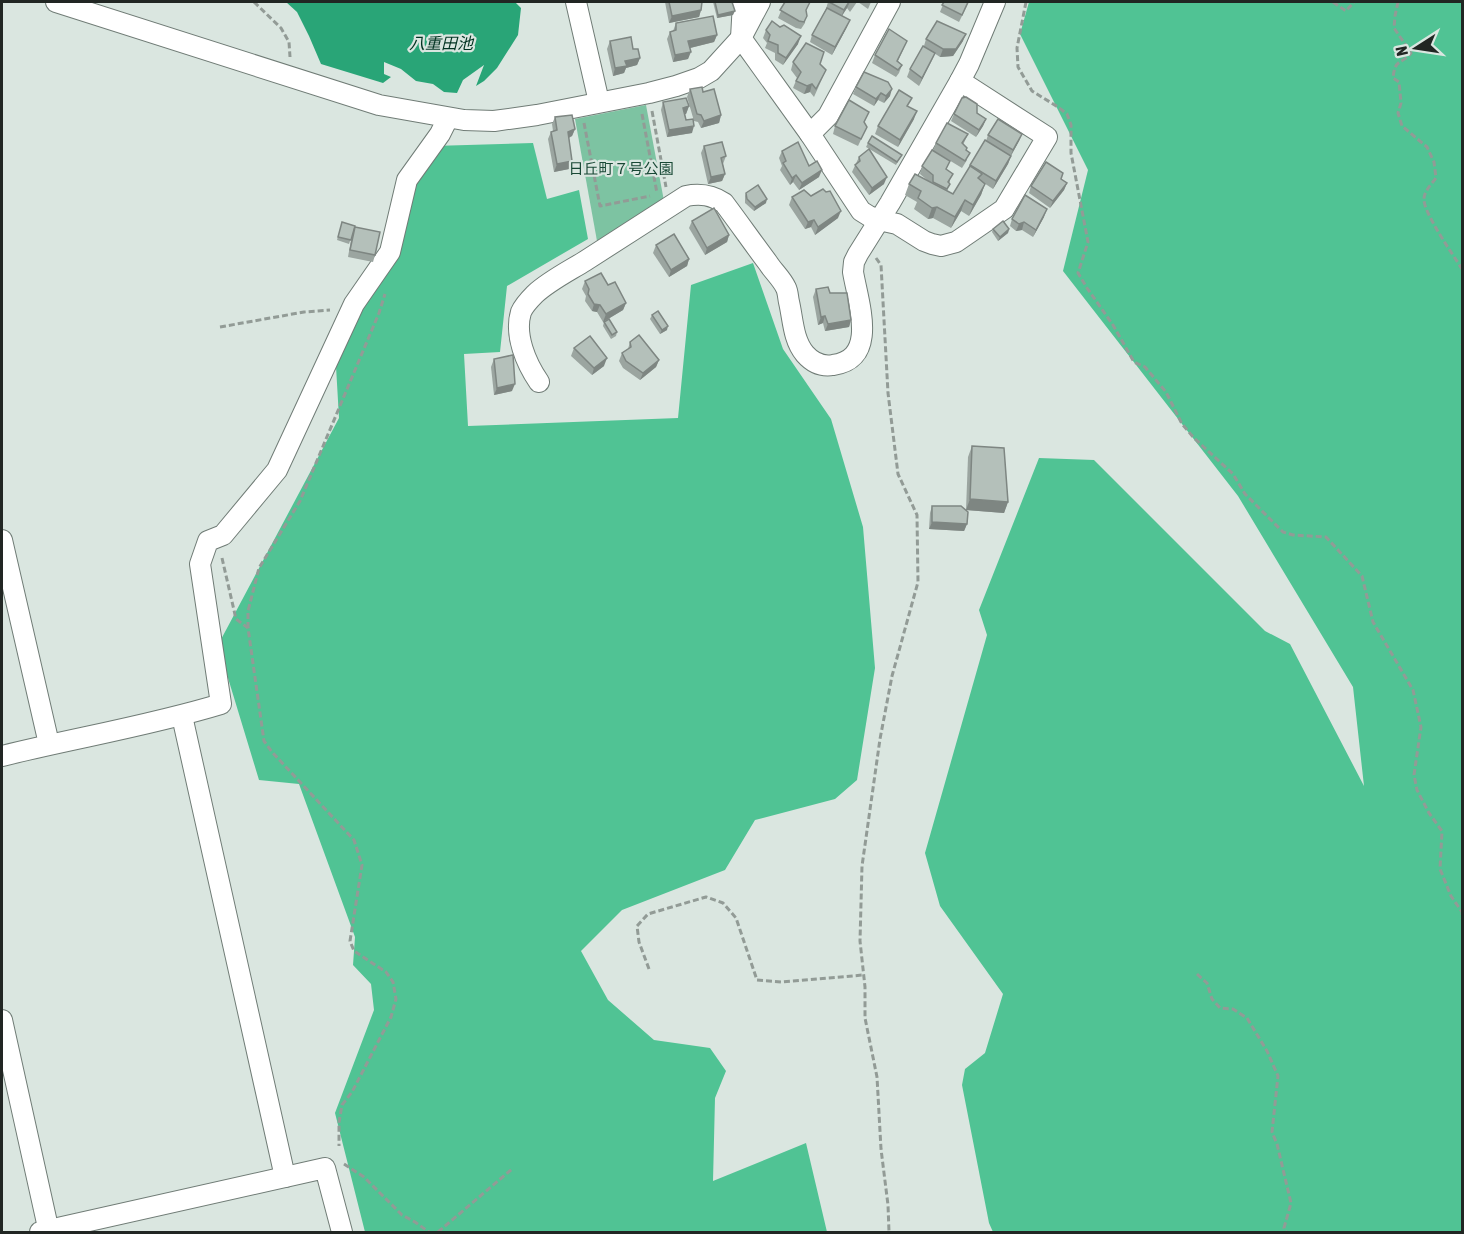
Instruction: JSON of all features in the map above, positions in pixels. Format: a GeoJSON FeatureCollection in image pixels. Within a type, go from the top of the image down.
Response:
{"type":"FeatureCollection","features":[{"type":"Feature","properties":{"kind":"street"},"geometry":{"type":"LineString","coordinates":[[56,2],[379,105],[448,118],[494,121],[537,115],[676,86],[705,74],[711,71],[741,38],[760,2]]}},
{"type":"Feature","properties":{"kind":"street"},"geometry":{"type":"LineString","coordinates":[[576,2],[599,102]]}},
{"type":"Feature","properties":{"kind":"street"},"geometry":{"type":"LineString","coordinates":[[743,2],[741,38],[810,134],[861,211],[879,220],[897,224],[924,241],[941,246],[956,242],[1004,209],[1047,137],[960,81]]}},
{"type":"Feature","properties":{"kind":"street"},"geometry":{"type":"LineString","coordinates":[[810,134],[828,116],[890,2]]}},
{"type":"Feature","properties":{"kind":"street"},"geometry":{"type":"LineString","coordinates":[[539,382],[530,369],[521,340],[521,312],[527,302],[537,292],[686,196],[694,195],[711,196],[724,203],[787,289],[796,339],[806,356],[814,363],[824,366],[834,365],[851,358],[863,334],[853,272],[854,262],[960,81],[995,2]]}},
{"type":"Feature","properties":{"kind":"street"},"geometry":{"type":"LineString","coordinates":[[2,756],[182,716],[221,704],[200,564],[208,541],[222,535],[277,470],[354,304],[390,252],[407,180],[440,134],[448,118]]}},
{"type":"Feature","properties":{"kind":"street"},"geometry":{"type":"LineString","coordinates":[[2,540],[49,744]]}},
{"type":"Feature","properties":{"kind":"street"},"geometry":{"type":"LineString","coordinates":[[182,716],[285,1177]]}},
{"type":"Feature","properties":{"kind":"street"},"geometry":{"type":"LineString","coordinates":[[2,1020],[46,1232],[325,1168],[342,1233]]}},
{"type":"Feature","properties":{"kind":"path"},"geometry":{"type":"LineString","coordinates":[[255,2],[281,28],[289,42],[288,76]]}},
{"type":"Feature","properties":{"kind":"path"},"geometry":{"type":"LineString","coordinates":[[1026,2],[1017,48],[1018,67],[1032,91],[1058,106],[1067,114],[1071,125],[1071,153],[1088,242],[1078,273],[1113,325],[1134,362],[1145,367],[1166,392],[1182,424],[1233,474],[1245,494],[1283,532],[1293,535],[1326,537],[1362,576],[1373,622],[1413,690],[1421,727],[1414,775],[1417,790],[1442,831],[1440,869],[1451,896],[1462,912],[1462,918]]}},
{"type":"Feature","properties":{"kind":"path"},"geometry":{"type":"LineString","coordinates":[[1333,2],[1346,11],[1354,2]]}},
{"type":"Feature","properties":{"kind":"path"},"geometry":{"type":"LineString","coordinates":[[1398,2],[1394,28],[1411,53],[1394,68],[1393,78],[1399,82],[1401,103],[1398,113],[1402,126],[1427,147],[1434,162],[1436,178],[1426,191],[1423,201],[1430,218],[1462,269]]}},
{"type":"Feature","properties":{"kind":"path"},"geometry":{"type":"LineString","coordinates":[[584,122],[600,206],[657,195],[642,113],[635,114],[640,94]]}},
{"type":"Feature","properties":{"kind":"path"},"geometry":{"type":"LineString","coordinates":[[640,94],[670,207]]}},
{"type":"Feature","properties":{"kind":"path"},"geometry":{"type":"LineString","coordinates":[[865,242],[881,265],[888,393],[898,474],[917,515],[918,582],[892,676],[876,762],[862,866],[860,941],[865,1018],[877,1077],[889,1233]]}},
{"type":"Feature","properties":{"kind":"path"},"geometry":{"type":"LineString","coordinates":[[339,1146],[342,1104],[352,1092],[391,1017],[396,999],[393,982],[386,972],[354,951],[350,940],[362,865],[354,840],[272,753],[264,741],[248,628],[248,611],[259,568],[300,501],[375,323],[386,291]]}},
{"type":"Feature","properties":{"kind":"path"},"geometry":{"type":"LineString","coordinates":[[220,327],[304,312],[340,310],[354,304]]}},
{"type":"Feature","properties":{"kind":"path"},"geometry":{"type":"LineString","coordinates":[[222,535],[220,550],[236,619],[248,628]]}},
{"type":"Feature","properties":{"kind":"path"},"geometry":{"type":"LineString","coordinates":[[649,969],[639,942],[637,926],[648,914],[706,897],[723,903],[736,918],[757,980],[782,982],[863,975]]}},
{"type":"Feature","properties":{"kind":"path"},"geometry":{"type":"LineString","coordinates":[[1197,974],[1207,983],[1212,999],[1220,1008],[1233,1009],[1247,1018],[1267,1051],[1278,1076],[1272,1132],[1291,1203],[1284,1228],[1286,1233]]}},
{"type":"Feature","properties":{"kind":"path"},"geometry":{"type":"LineString","coordinates":[[325,1168],[342,1163],[350,1168],[364,1177],[402,1215],[429,1233]]}},
{"type":"Feature","properties":{"kind":"path"},"geometry":{"type":"LineString","coordinates":[[438,1233],[512,1169]]}},
{"type":"Feature","properties":{"kind":"green space","name":"日丘町７号公園"},"geometry":{"type":"Polygon","coordinates":[[[646,105],[664,201],[597,241],[575,119],[646,105]]]}},
{"type":"Feature","properties":{"kind":"shaded area"},"geometry":{"type":"Polygon","coordinates":[[[1029,2],[1462,2],[1462,1232],[993,1232],[989,1223],[962,1085],[965,1069],[985,1053],[1003,994],[940,906],[925,853],[987,635],[979,610],[1039,458],[1094,460],[1265,631],[1290,644],[1364,786],[1353,687],[1238,496],[1063,271],[1088,170],[1020,34],[1029,2]]]}},
{"type":"Feature","properties":{"kind":"shaded area"},"geometry":{"type":"Polygon","coordinates":[[[533,143],[547,199],[579,190],[588,239],[507,286],[500,352],[464,354],[468,426],[678,418],[691,285],[753,263],[783,349],[831,419],[863,527],[875,668],[857,780],[835,799],[755,820],[725,870],[622,910],[581,951],[608,1000],[654,1040],[710,1048],[726,1071],[715,1098],[713,1181],[806,1143],[827,1232],[365,1232],[335,1113],[374,1010],[371,984],[353,965],[355,937],[299,784],[259,780],[218,645],[339,418],[335,349],[433,146],[533,143]]]}},
{"type":"Feature","properties":{"kind":"water","name":"八重田池"},"geometry":{"type":"Polygon","coordinates":[[[286,2],[515,2],[521,8],[518,35],[497,68],[476,86],[484,65],[463,80],[457,93],[444,92],[433,84],[416,81],[401,69],[384,62],[384,74],[391,77],[383,83],[321,64],[297,12],[286,2]]]}},
{"type":"Feature","properties":{"kind":"building"},"geometry":{"type":"Polygon","coordinates":[[[669,2],[702,2],[701,10],[672,16],[669,2]]]}},
{"type":"Feature","properties":{"kind":"building"},"geometry":{"type":"Polygon","coordinates":[[[715,2],[732,2],[735,11],[718,15],[715,2]]]}},
{"type":"Feature","properties":{"kind":"building"},"geometry":{"type":"Polygon","coordinates":[[[785,2],[810,2],[804,22],[780,10],[785,2]]]}},
{"type":"Feature","properties":{"kind":"building"},"geometry":{"type":"Polygon","coordinates":[[[829,2],[849,2],[844,10],[829,2]]]}},
{"type":"Feature","properties":{"kind":"building"},"geometry":{"type":"Polygon","coordinates":[[[944,2],[968,2],[962,15],[942,5],[944,2]]]}},
{"type":"Feature","properties":{"kind":"building"},"geometry":{"type":"Polygon","coordinates":[[[827,8],[850,20],[835,47],[812,35],[827,8]]]}},
{"type":"Feature","properties":{"kind":"building"},"geometry":{"type":"Polygon","coordinates":[[[713,16],[717,35],[688,41],[691,52],[675,55],[670,32],[676,30],[676,23],[713,16]]]}},
{"type":"Feature","properties":{"kind":"building"},"geometry":{"type":"Polygon","coordinates":[[[772,21],[780,27],[784,25],[801,36],[786,58],[778,53],[778,45],[768,41],[770,35],[766,30],[772,21]]]}},
{"type":"Feature","properties":{"kind":"building"},"geometry":{"type":"Polygon","coordinates":[[[937,21],[966,34],[956,49],[943,49],[926,39],[937,21]]]}},
{"type":"Feature","properties":{"kind":"building"},"geometry":{"type":"Polygon","coordinates":[[[889,29],[907,41],[897,61],[902,65],[898,70],[875,55],[889,29]]]}},
{"type":"Feature","properties":{"kind":"building"},"geometry":{"type":"Polygon","coordinates":[[[631,37],[633,49],[638,49],[640,58],[625,61],[627,66],[615,68],[610,41],[631,37]]]}},
{"type":"Feature","properties":{"kind":"building"},"geometry":{"type":"Polygon","coordinates":[[[806,43],[824,52],[820,64],[826,70],[816,89],[812,84],[807,86],[796,81],[801,72],[793,62],[806,43]]]}},
{"type":"Feature","properties":{"kind":"building"},"geometry":{"type":"Polygon","coordinates":[[[923,46],[935,53],[922,78],[910,69],[923,46]]]}},
{"type":"Feature","properties":{"kind":"building"},"geometry":{"type":"Polygon","coordinates":[[[864,72],[888,82],[892,89],[886,96],[881,93],[876,99],[856,87],[864,72]]]}},
{"type":"Feature","properties":{"kind":"building"},"geometry":{"type":"Polygon","coordinates":[[[702,87],[703,92],[714,89],[721,115],[704,121],[701,115],[697,114],[690,89],[702,87]]]}},
{"type":"Feature","properties":{"kind":"building"},"geometry":{"type":"Polygon","coordinates":[[[899,90],[912,98],[907,106],[917,111],[900,140],[878,126],[899,90]]]}},
{"type":"Feature","properties":{"kind":"building"},"geometry":{"type":"Polygon","coordinates":[[[966,97],[977,104],[977,113],[986,119],[979,130],[954,114],[962,98],[966,97]]]}},
{"type":"Feature","properties":{"kind":"building"},"geometry":{"type":"Polygon","coordinates":[[[686,98],[689,106],[683,108],[686,120],[693,119],[694,126],[669,130],[663,102],[686,98]]]}},
{"type":"Feature","properties":{"kind":"building"},"geometry":{"type":"Polygon","coordinates":[[[849,100],[869,112],[864,122],[867,127],[861,139],[835,126],[849,100]]]}},
{"type":"Feature","properties":{"kind":"building"},"geometry":{"type":"Polygon","coordinates":[[[572,115],[575,129],[568,132],[572,161],[557,164],[551,132],[557,130],[555,117],[572,115]]]}},
{"type":"Feature","properties":{"kind":"building"},"geometry":{"type":"Polygon","coordinates":[[[998,119],[1022,134],[1013,150],[988,135],[998,119]]]}},
{"type":"Feature","properties":{"kind":"building"},"geometry":{"type":"Polygon","coordinates":[[[947,123],[968,134],[962,143],[970,153],[965,161],[936,143],[947,123]]]}},
{"type":"Feature","properties":{"kind":"building"},"geometry":{"type":"Polygon","coordinates":[[[872,136],[902,155],[897,162],[868,143],[872,136]]]}},
{"type":"Feature","properties":{"kind":"building"},"geometry":{"type":"Polygon","coordinates":[[[985,140],[1011,156],[996,181],[970,165],[985,140]]]}},
{"type":"Feature","properties":{"kind":"building"},"geometry":{"type":"Polygon","coordinates":[[[722,142],[726,156],[721,158],[725,174],[711,177],[704,146],[722,142]]]}},
{"type":"Feature","properties":{"kind":"building"},"geometry":{"type":"Polygon","coordinates":[[[798,142],[809,166],[817,161],[822,170],[802,183],[796,175],[792,178],[783,163],[786,161],[782,151],[798,142]]]}},
{"type":"Feature","properties":{"kind":"building"},"geometry":{"type":"Polygon","coordinates":[[[869,149],[887,177],[872,188],[855,165],[860,161],[859,157],[869,149]]]}},
{"type":"Feature","properties":{"kind":"building"},"geometry":{"type":"Polygon","coordinates":[[[932,150],[950,161],[946,169],[953,174],[947,189],[933,182],[933,175],[922,166],[932,150]]]}},
{"type":"Feature","properties":{"kind":"building"},"geometry":{"type":"Polygon","coordinates":[[[1046,162],[1063,173],[1061,179],[1067,183],[1053,201],[1031,186],[1046,162]]]}},
{"type":"Feature","properties":{"kind":"building"},"geometry":{"type":"Polygon","coordinates":[[[970,166],[982,174],[978,178],[985,184],[973,205],[965,200],[955,217],[937,207],[932,208],[918,198],[921,191],[909,184],[915,174],[953,194],[970,166]]]}},
{"type":"Feature","properties":{"kind":"building"},"geometry":{"type":"Polygon","coordinates":[[[758,185],[767,199],[755,207],[747,199],[746,193],[758,185]]]}},
{"type":"Feature","properties":{"kind":"building"},"geometry":{"type":"Polygon","coordinates":[[[823,189],[826,192],[830,191],[841,211],[818,227],[814,220],[808,222],[792,197],[804,190],[811,196],[823,189]]]}},
{"type":"Feature","properties":{"kind":"building"},"geometry":{"type":"Polygon","coordinates":[[[1025,195],[1047,209],[1036,230],[1024,222],[1019,224],[1012,219],[1025,195]]]}},
{"type":"Feature","properties":{"kind":"building"},"geometry":{"type":"Polygon","coordinates":[[[714,208],[729,235],[707,248],[692,221],[714,208]]]}},
{"type":"Feature","properties":{"kind":"building"},"geometry":{"type":"Polygon","coordinates":[[[1003,221],[1009,229],[1000,237],[993,229],[1003,221]]]}},
{"type":"Feature","properties":{"kind":"building"},"geometry":{"type":"Polygon","coordinates":[[[342,222],[355,226],[351,240],[338,237],[342,222]]]}},
{"type":"Feature","properties":{"kind":"building"},"geometry":{"type":"Polygon","coordinates":[[[355,227],[380,232],[375,255],[350,250],[355,227]]]}},
{"type":"Feature","properties":{"kind":"building"},"geometry":{"type":"Polygon","coordinates":[[[674,234],[689,259],[671,270],[656,245],[674,234]]]}},
{"type":"Feature","properties":{"kind":"building"},"geometry":{"type":"Polygon","coordinates":[[[601,273],[608,285],[615,282],[626,303],[606,314],[600,305],[594,304],[588,294],[589,289],[585,281],[601,273]]]}},
{"type":"Feature","properties":{"kind":"building"},"geometry":{"type":"Polygon","coordinates":[[[828,287],[830,293],[847,293],[851,320],[828,324],[825,316],[821,317],[816,289],[828,287]]]}},
{"type":"Feature","properties":{"kind":"building"},"geometry":{"type":"Polygon","coordinates":[[[658,311],[668,326],[662,330],[652,315],[658,311]]]}},
{"type":"Feature","properties":{"kind":"building"},"geometry":{"type":"Polygon","coordinates":[[[609,319],[617,332],[612,335],[604,322],[609,319]]]}},
{"type":"Feature","properties":{"kind":"building"},"geometry":{"type":"Polygon","coordinates":[[[639,335],[659,360],[643,373],[626,361],[622,353],[631,347],[630,342],[639,335]]]}},
{"type":"Feature","properties":{"kind":"building"},"geometry":{"type":"Polygon","coordinates":[[[590,336],[607,358],[594,368],[574,348],[590,336]]]}},
{"type":"Feature","properties":{"kind":"building"},"geometry":{"type":"Polygon","coordinates":[[[513,355],[515,384],[497,388],[494,359],[513,355]]]}},
{"type":"Feature","properties":{"kind":"building"},"geometry":{"type":"Polygon","coordinates":[[[972,446],[1004,448],[1008,502],[970,499],[972,446]]]}},
{"type":"Feature","properties":{"kind":"building"},"geometry":{"type":"Polygon","coordinates":[[[932,506],[961,506],[968,512],[967,524],[932,522],[932,506]]]}}]}
